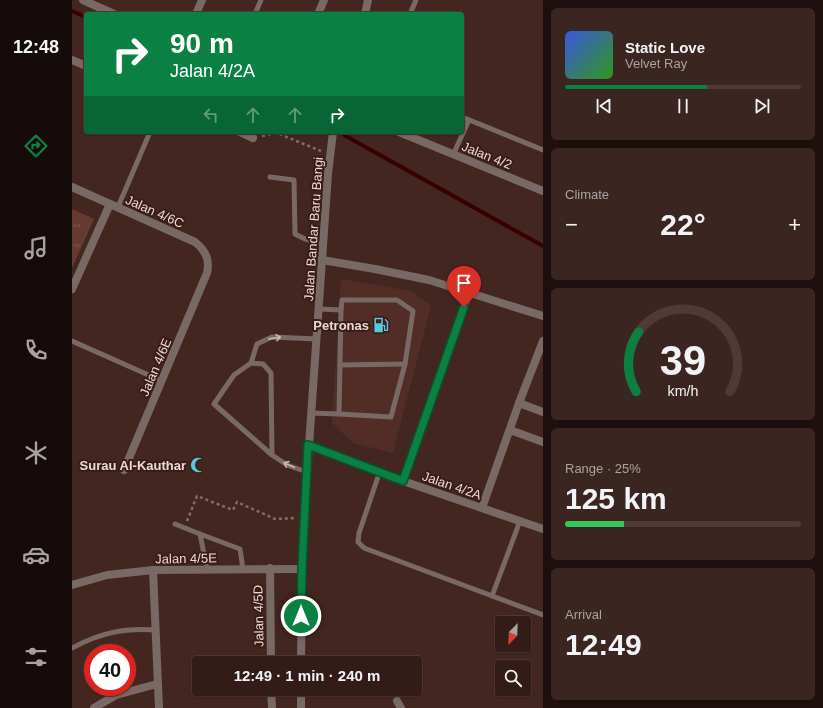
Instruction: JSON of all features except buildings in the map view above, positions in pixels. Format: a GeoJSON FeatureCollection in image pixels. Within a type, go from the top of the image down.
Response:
{"type":"FeatureCollection","features":[{"type":"Feature","properties":{"kind":"street"},"geometry":{"type":"LineString","coordinates":[[82,0],[109,12]]}},
{"type":"Feature","properties":{"kind":"street"},"geometry":{"type":"LineString","coordinates":[[197,12],[202,0]]}},
{"type":"Feature","properties":{"kind":"street"},"geometry":{"type":"LineString","coordinates":[[319,12],[324,0]]}},
{"type":"Feature","properties":{"kind":"street"},"geometry":{"type":"LineString","coordinates":[[365,12],[368,0]]}},
{"type":"Feature","properties":{"kind":"street"},"geometry":{"type":"LineString","coordinates":[[72,60],[84,65]]}},
{"type":"Feature","properties":{"kind":"street"},"geometry":{"type":"LineString","coordinates":[[244,134],[253,138]]}},
{"type":"Feature","properties":{"kind":"street","name":"Jalan Bandar Baru Bangi"},"geometry":{"type":"LineString","coordinates":[[301,656],[302,569],[308,445],[333,134]]}},
{"type":"Feature","properties":{"kind":"street","name":"Jalan 4/2"},"geometry":{"type":"LineString","coordinates":[[404,134],[543,191]]}},
{"type":"Feature","properties":{"kind":"street","name":"Jalan 4/6C"},"geometry":{"type":"LineString","coordinates":[[72,187],[195,242],[202,247],[207,256],[209,265],[207,273]]}},
{"type":"Feature","properties":{"kind":"street"},"geometry":{"type":"LineString","coordinates":[[72,289],[110,204]]}},
{"type":"Feature","properties":{"kind":"street"},"geometry":{"type":"LineString","coordinates":[[322,260],[429,280],[543,316]]}},
{"type":"Feature","properties":{"kind":"street","name":"Jalan 4/6E"},"geometry":{"type":"LineString","coordinates":[[124,470],[207,273]]}},
{"type":"Feature","properties":{"kind":"street"},"geometry":{"type":"LineString","coordinates":[[403,481],[469,292]]}},
{"type":"Feature","properties":{"kind":"street"},"geometry":{"type":"LineString","coordinates":[[482,508],[519,403],[543,341]]}},
{"type":"Feature","properties":{"kind":"street"},"geometry":{"type":"LineString","coordinates":[[519,403],[543,412]]}},
{"type":"Feature","properties":{"kind":"street"},"geometry":{"type":"LineString","coordinates":[[510,430],[543,442]]}},
{"type":"Feature","properties":{"kind":"street","name":"Jalan 4/2A"},"geometry":{"type":"LineString","coordinates":[[308,445],[380,471],[403,481],[543,529]]}},
{"type":"Feature","properties":{"kind":"street","name":"Jalan 4/5E"},"geometry":{"type":"LineString","coordinates":[[72,585],[107,575],[153,570],[270,568],[302,569]]}},
{"type":"Feature","properties":{"kind":"street","name":"Jalan 4/5D"},"geometry":{"type":"LineString","coordinates":[[270,568],[271,656]]}},
{"type":"Feature","properties":{"kind":"street"},"geometry":{"type":"LineString","coordinates":[[153,570],[159,708]]}},
{"type":"Feature","properties":{"kind":"street"},"geometry":{"type":"LineString","coordinates":[[94,708],[116,695],[157,684]]}},
{"type":"Feature","properties":{"kind":"street"},"geometry":{"type":"LineString","coordinates":[[271,696],[272,708]]}},
{"type":"Feature","properties":{"kind":"street"},"geometry":{"type":"LineString","coordinates":[[301,696],[301,708]]}},
{"type":"Feature","properties":{"kind":"lane"},"geometry":{"type":"LineString","coordinates":[[256,12],[261,0]]}},
{"type":"Feature","properties":{"kind":"lane"},"geometry":{"type":"LineString","coordinates":[[411,12],[416,0]]}},
{"type":"Feature","properties":{"kind":"lane"},"geometry":{"type":"LineString","coordinates":[[464,118],[543,150]]}},
{"type":"Feature","properties":{"kind":"lane"},"geometry":{"type":"LineString","coordinates":[[464,131],[469,120]]}},
{"type":"Feature","properties":{"kind":"lane"},"geometry":{"type":"LineString","coordinates":[[118,207],[149,134]]}},
{"type":"Feature","properties":{"kind":"lane"},"geometry":{"type":"LineString","coordinates":[[453,155],[463,134]]}},
{"type":"Feature","properties":{"kind":"lane"},"geometry":{"type":"LineString","coordinates":[[270,177],[294,180],[295,234],[323,245]]}},
{"type":"Feature","properties":{"kind":"lane"},"geometry":{"type":"LineString","coordinates":[[311,413],[391,417],[404,364],[413,311],[397,300],[342,300],[339,414]]}},
{"type":"Feature","properties":{"kind":"lane"},"geometry":{"type":"LineString","coordinates":[[318,309],[341,310]]}},
{"type":"Feature","properties":{"kind":"lane"},"geometry":{"type":"LineString","coordinates":[[307,472],[287,465],[272,455],[214,404],[234,375],[251,363],[257,344],[272,337],[316,338]]}},
{"type":"Feature","properties":{"kind":"lane"},"geometry":{"type":"LineString","coordinates":[[72,341],[162,381]]}},
{"type":"Feature","properties":{"kind":"lane"},"geometry":{"type":"LineString","coordinates":[[251,363],[263,364],[271,373],[272,455]]}},
{"type":"Feature","properties":{"kind":"lane"},"geometry":{"type":"LineString","coordinates":[[340,365],[404,364]]}},
{"type":"Feature","properties":{"kind":"lane"},"geometry":{"type":"LineString","coordinates":[[380,471],[359,533],[358,542],[364,548],[543,615]]}},
{"type":"Feature","properties":{"kind":"lane"},"geometry":{"type":"LineString","coordinates":[[492,596],[520,521]]}},
{"type":"Feature","properties":{"kind":"lane"},"geometry":{"type":"LineString","coordinates":[[175,524],[240,549],[243,569]]}},
{"type":"Feature","properties":{"kind":"lane"},"geometry":{"type":"LineString","coordinates":[[200,534],[207,569]]}},
{"type":"Feature","properties":{"kind":"lane"},"geometry":{"type":"LineString","coordinates":[[72,648],[89,639],[117,630],[155,630]]}},
{"type":"Feature","properties":{"kind":"path"},"geometry":{"type":"LineString","coordinates":[[253,138],[272,134]]}},
{"type":"Feature","properties":{"kind":"path"},"geometry":{"type":"LineString","coordinates":[[280,134],[330,154]]}},
{"type":"Feature","properties":{"kind":"path"},"geometry":{"type":"LineString","coordinates":[[185,528],[197,496],[233,510],[237,502],[275,519],[304,517]]}},
{"type":"Feature","properties":{"kind":"shaded area"},"geometry":{"type":"Polygon","coordinates":[[[341,279],[411,291],[431,306],[393,453],[353,443],[332,423],[341,279]]]}},
{"type":"Feature","properties":{"kind":"green space"},"geometry":{"type":"Polygon","coordinates":[[[72,209],[94,219],[72,268],[72,209]]]}},
{"type":"Feature","properties":{"kind":"waterway"},"geometry":{"type":"LineString","coordinates":[[72,11],[84,16]]}},
{"type":"Feature","properties":{"kind":"waterway"},"geometry":{"type":"LineString","coordinates":[[344,135],[543,246]]}},
{"type":"Feature","properties":{"kind":"place","name":"Petronas"},"geometry":{"type":"Point","coordinates":[381,325]}},
{"type":"Feature","properties":{"kind":"place","name":"Surau Al-Kauthar"},"geometry":{"type":"Point","coordinates":[198,465]}},
{"type":"Feature","properties":{"kind":"route"},"geometry":{"type":"LineString","coordinates":[[301,616],[308,445],[380,471],[403,481],[464,307]]}}]}
